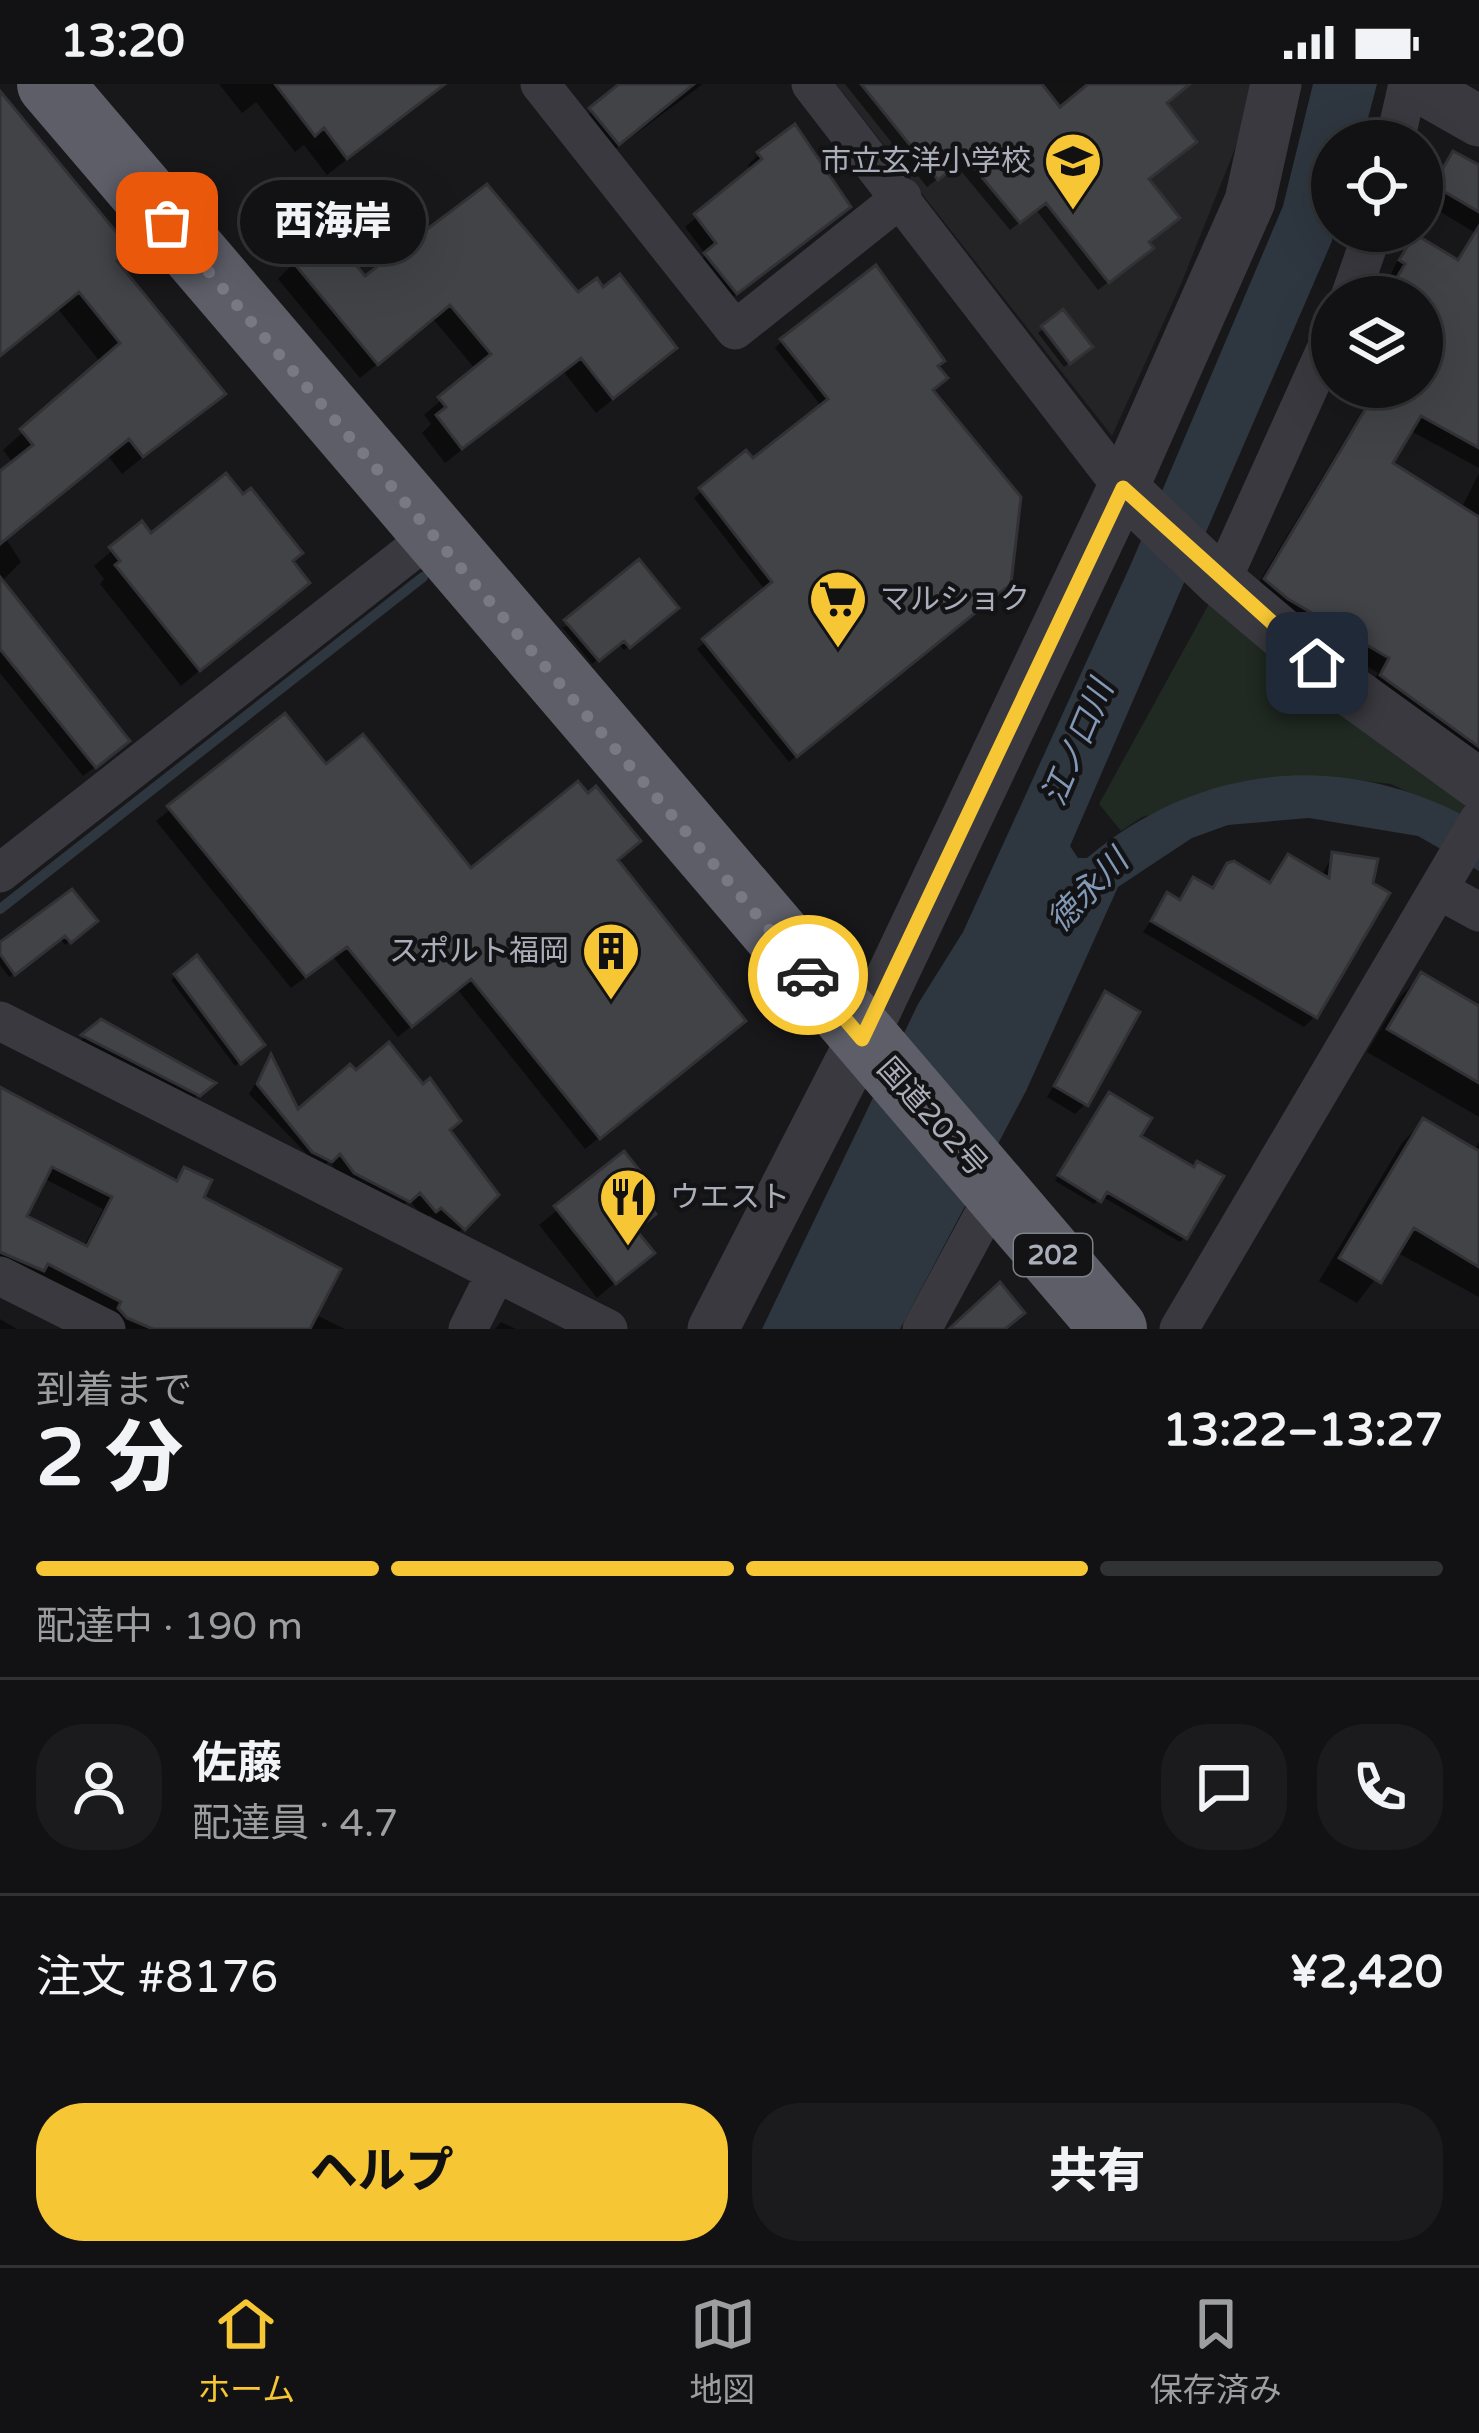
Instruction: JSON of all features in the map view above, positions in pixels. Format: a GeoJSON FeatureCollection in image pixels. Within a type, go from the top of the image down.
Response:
{"type":"FeatureCollection","features":[{"type":"Feature","properties":{"kind":"highway","name":"国道202号"},"geometry":{"type":"LineString","coordinates":[[50,84],[1114,1329]]}},
{"type":"Feature","properties":{"kind":"street"},"geometry":{"type":"LineString","coordinates":[[540,84],[735,330],[902,197]]}},
{"type":"Feature","properties":{"kind":"street"},"geometry":{"type":"LineString","coordinates":[[811,84],[1123,488],[1221,582],[1349,690],[1479,784]]}},
{"type":"Feature","properties":{"kind":"street"},"geometry":{"type":"LineString","coordinates":[[713,1329],[874,1053],[1250,201],[1276,84]]}},
{"type":"Feature","properties":{"kind":"street"},"geometry":{"type":"LineString","coordinates":[[1401,120],[1411,84],[1479,121]]}},
{"type":"Feature","properties":{"kind":"street"},"geometry":{"type":"LineString","coordinates":[[1221,582],[1311,383]]}},
{"type":"Feature","properties":{"kind":"street"},"geometry":{"type":"LineString","coordinates":[[0,873],[432,535]]}},
{"type":"Feature","properties":{"kind":"street"},"geometry":{"type":"LineString","coordinates":[[1179,1329],[1479,820]]}},
{"type":"Feature","properties":{"kind":"street"},"geometry":{"type":"LineString","coordinates":[[1439,890],[1479,912]]}},
{"type":"Feature","properties":{"kind":"street"},"geometry":{"type":"LineString","coordinates":[[0,1021],[608,1329]]}},
{"type":"Feature","properties":{"kind":"street"},"geometry":{"type":"LineString","coordinates":[[922,1329],[998,1190]]}},
{"type":"Feature","properties":{"kind":"street"},"geometry":{"type":"LineString","coordinates":[[468,1329],[495,1275]]}},
{"type":"Feature","properties":{"kind":"street"},"geometry":{"type":"LineString","coordinates":[[0,1276],[106,1329]]}},
{"type":"Feature","properties":{"kind":"shaded area","name":"市立玄洋小学校"},"geometry":{"type":"Polygon","coordinates":[[[836,84],[1251,84],[1238,141],[1181,284],[1112,436],[836,84]]]}},
{"type":"Feature","properties":{"kind":"shaded area"},"geometry":{"type":"Polygon","coordinates":[[[1221,582],[1479,784],[1476,824],[1391,784],[1325,776],[1142,817],[1121,831],[1099,804],[1221,582]]]}},
{"type":"Feature","properties":{"kind":"water"},"geometry":{"type":"Polygon","coordinates":[[[1313,84],[1377,84],[1368,120],[1311,120],[1311,252],[1327,252],[1317,276],[1311,276],[1311,289],[1070,846],[1078,858],[1087,858],[1178,801],[1227,785],[1277,776],[1328,776],[1379,784],[1430,800],[1479,824],[1479,871],[1418,836],[1309,818],[1228,825],[1192,838],[1118,887],[1026,1091],[900,1329],[762,1329],[918,1004],[963,932],[1131,564],[1283,206],[1313,84]]]}},
{"type":"Feature","properties":{"kind":"building"},"geometry":{"type":"Polygon","coordinates":[[[275,84],[445,84],[347,159],[324,128],[315,136],[275,84]]]}},
{"type":"Feature","properties":{"kind":"building"},"geometry":{"type":"Polygon","coordinates":[[[619,84],[694,84],[619,145],[589,108],[619,84]]]}},
{"type":"Feature","properties":{"kind":"building"},"geometry":{"type":"Polygon","coordinates":[[[861,84],[1042,84],[1060,107],[1088,84],[1190,84],[1167,103],[1197,142],[1149,179],[1180,218],[1149,242],[1154,248],[1109,283],[1046,203],[1020,223],[966,158],[938,180],[861,84]]]}},
{"type":"Feature","properties":{"kind":"building"},"geometry":{"type":"Polygon","coordinates":[[[0,91],[131,250],[117,261],[226,394],[143,457],[129,439],[0,544],[0,471],[33,445],[20,429],[120,343],[79,292],[0,356],[0,91]]]}},
{"type":"Feature","properties":{"kind":"building"},"geometry":{"type":"Polygon","coordinates":[[[795,124],[851,207],[737,294],[704,253],[716,243],[694,214],[762,159],[757,152],[795,124]]]}},
{"type":"Feature","properties":{"kind":"building"},"geometry":{"type":"Polygon","coordinates":[[[1453,151],[1479,165],[1479,212],[1443,191],[1443,168],[1453,151]]]}},
{"type":"Feature","properties":{"kind":"building"},"geometry":{"type":"Polygon","coordinates":[[[487,184],[578,292],[597,278],[603,287],[620,274],[677,348],[613,399],[581,358],[462,449],[436,415],[446,407],[438,397],[491,354],[450,305],[378,365],[292,261],[328,231],[365,276],[487,184]]]}},
{"type":"Feature","properties":{"kind":"building"},"geometry":{"type":"Polygon","coordinates":[[[1479,226],[1479,448],[1421,416],[1393,463],[1479,517],[1479,747],[1380,675],[1389,658],[1288,599],[1264,579],[1366,408],[1443,408],[1443,276],[1398,276],[1405,264],[1399,260],[1404,252],[1443,251],[1458,260],[1479,226]]]}},
{"type":"Feature","properties":{"kind":"building"},"geometry":{"type":"Polygon","coordinates":[[[876,265],[945,361],[938,366],[948,378],[933,390],[1021,497],[1011,584],[797,757],[702,639],[772,582],[699,488],[746,450],[753,458],[828,399],[780,339],[876,265]]]}},
{"type":"Feature","properties":{"kind":"building"},"geometry":{"type":"Polygon","coordinates":[[[1063,309],[1093,347],[1070,364],[1041,326],[1063,309]]]}},
{"type":"Feature","properties":{"kind":"building"},"geometry":{"type":"Polygon","coordinates":[[[226,473],[243,494],[251,488],[303,553],[293,561],[310,583],[200,671],[115,565],[120,561],[109,547],[142,521],[151,533],[226,473]]]}},
{"type":"Feature","properties":{"kind":"building"},"geometry":{"type":"Polygon","coordinates":[[[639,559],[679,608],[630,648],[624,641],[599,661],[564,620],[639,559]]]}},
{"type":"Feature","properties":{"kind":"building"},"geometry":{"type":"Polygon","coordinates":[[[0,577],[130,741],[96,768],[0,649],[0,577]]]}},
{"type":"Feature","properties":{"kind":"building"},"geometry":{"type":"Polygon","coordinates":[[[285,713],[326,764],[363,734],[471,868],[578,781],[588,793],[596,786],[641,841],[618,860],[746,1021],[600,1139],[471,979],[412,1027],[347,947],[306,977],[167,806],[285,713]]]}},
{"type":"Feature","properties":{"kind":"building"},"geometry":{"type":"Polygon","coordinates":[[[1332,852],[1378,859],[1373,883],[1390,893],[1317,1018],[1151,921],[1167,892],[1180,900],[1193,877],[1213,888],[1227,863],[1234,861],[1270,883],[1288,854],[1329,878],[1332,852]]]}},
{"type":"Feature","properties":{"kind":"building"},"geometry":{"type":"Polygon","coordinates":[[[72,889],[98,921],[71,943],[65,936],[15,975],[0,954],[0,942],[72,889]]]}},
{"type":"Feature","properties":{"kind":"building"},"geometry":{"type":"Polygon","coordinates":[[[197,955],[265,1045],[241,1064],[174,974],[197,955]]]}},
{"type":"Feature","properties":{"kind":"building"},"geometry":{"type":"Polygon","coordinates":[[[1421,972],[1479,1006],[1479,1083],[1387,1029],[1421,972]]]}},
{"type":"Feature","properties":{"kind":"building"},"geometry":{"type":"Polygon","coordinates":[[[1105,991],[1140,1012],[1088,1106],[1054,1086],[1105,991]]]}},
{"type":"Feature","properties":{"kind":"building"},"geometry":{"type":"Polygon","coordinates":[[[101,1019],[216,1083],[200,1096],[81,1035],[101,1019]]]}},
{"type":"Feature","properties":{"kind":"building"},"geometry":{"type":"Polygon","coordinates":[[[389,1042],[423,1084],[430,1078],[461,1121],[450,1130],[499,1195],[465,1230],[441,1208],[436,1212],[420,1193],[410,1202],[354,1173],[340,1154],[332,1162],[312,1152],[257,1084],[271,1054],[298,1109],[350,1064],[356,1070],[389,1042]]]}},
{"type":"Feature","properties":{"kind":"building"},"geometry":{"type":"Polygon","coordinates":[[[0,1087],[177,1181],[184,1167],[212,1180],[204,1197],[341,1269],[310,1329],[153,1329],[127,1318],[118,1308],[121,1302],[48,1264],[44,1271],[0,1252],[0,1087]],[[52,1167],[27,1216],[87,1246],[112,1197],[52,1167]]]}},
{"type":"Feature","properties":{"kind":"building"},"geometry":{"type":"Polygon","coordinates":[[[1109,1092],[1152,1118],[1141,1136],[1194,1167],[1197,1161],[1224,1176],[1187,1239],[1107,1192],[1101,1202],[1058,1175],[1109,1092]]]}},
{"type":"Feature","properties":{"kind":"building"},"geometry":{"type":"Polygon","coordinates":[[[1423,1118],[1479,1151],[1479,1267],[1414,1228],[1381,1283],[1339,1258],[1423,1118]]]}},
{"type":"Feature","properties":{"kind":"building"},"geometry":{"type":"Polygon","coordinates":[[[624,1151],[644,1176],[633,1185],[656,1214],[636,1230],[655,1253],[616,1284],[554,1206],[624,1151]]]}},
{"type":"Feature","properties":{"kind":"building"},"geometry":{"type":"Polygon","coordinates":[[[1000,1282],[1025,1313],[1005,1329],[949,1329],[1000,1282]]]}},
{"type":"Feature","properties":{"kind":"waterway"},"geometry":{"type":"LineString","coordinates":[[0,909],[423,577]]}},
{"type":"Feature","properties":{"kind":"way so far"},"geometry":{"type":"LineString","coordinates":[[167,223],[808,975]]}},
{"type":"Feature","properties":{"kind":"place","name":"市立玄洋小学校"},"geometry":{"type":"Point","coordinates":[1073,212]}},
{"type":"Feature","properties":{"kind":"place","name":"西海岸"},"geometry":{"type":"Point","coordinates":[167,223]}},
{"type":"Feature","properties":{"kind":"place","name":"マルショク"},"geometry":{"type":"Point","coordinates":[838,650]}},
{"type":"Feature","properties":{"kind":"place","name":"スポルト福岡"},"geometry":{"type":"Point","coordinates":[611,1002]}},
{"type":"Feature","properties":{"kind":"place","name":"ウエスト"},"geometry":{"type":"Point","coordinates":[628,1248]}},
{"type":"Feature","properties":{"kind":"route"},"geometry":{"type":"LineString","coordinates":[[808,975],[862,1039],[1123,488],[1221,582],[1317,663]]}},
{"type":"Feature","properties":{"kind":"water label","name":"江ノ口川"},"geometry":{"type":"Point","coordinates":[1078,743]}},
{"type":"Feature","properties":{"kind":"water label","name":"徳永川"},"geometry":{"type":"Point","coordinates":[1088,891]}}]}
